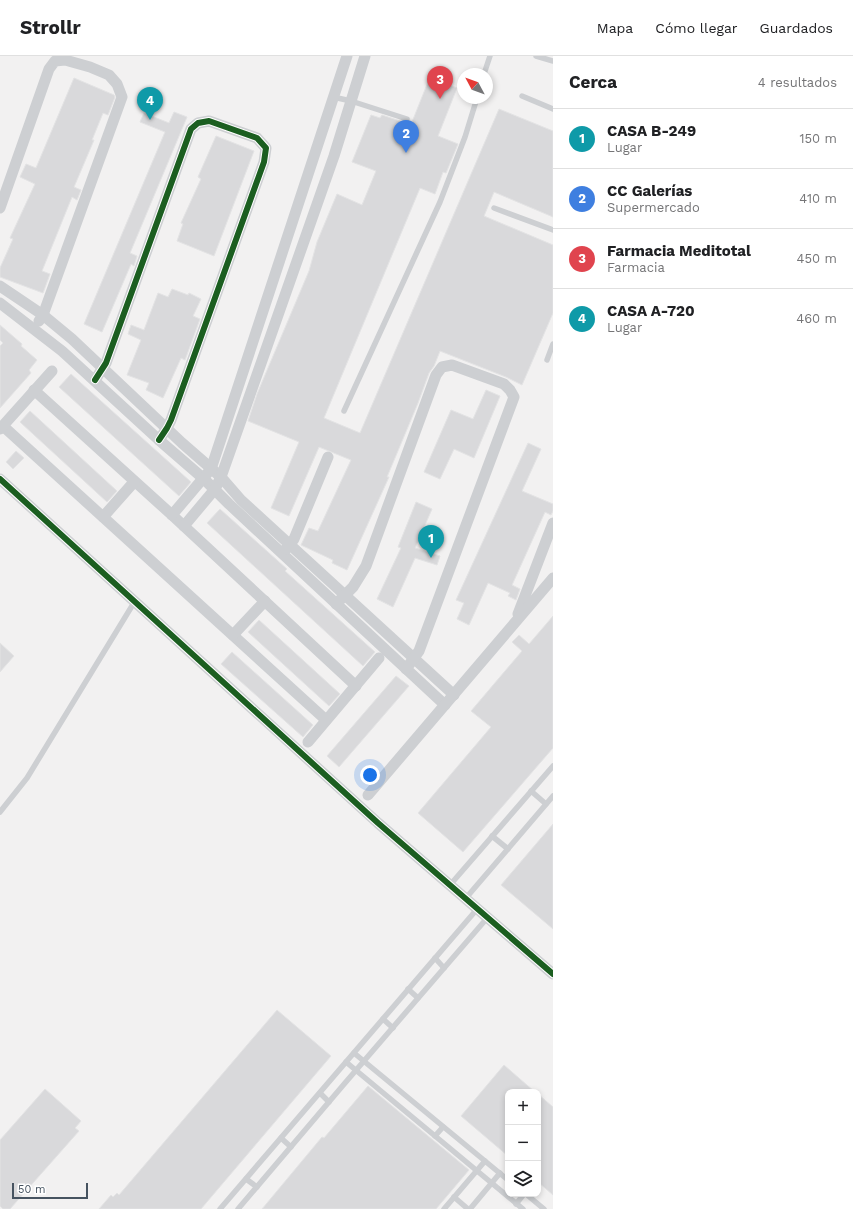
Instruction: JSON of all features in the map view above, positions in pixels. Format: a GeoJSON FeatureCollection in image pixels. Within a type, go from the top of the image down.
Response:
{"type":"FeatureCollection","features":[{"type":"Feature","properties":{"kind":"street"},"geometry":{"type":"LineString","coordinates":[[172,515],[212,469],[347,56]]}},
{"type":"Feature","properties":{"kind":"street"},"geometry":{"type":"LineString","coordinates":[[184,526],[215,489],[221,477],[334,156],[365,56]]}},
{"type":"Feature","properties":{"kind":"street"},"geometry":{"type":"LineString","coordinates":[[0,208],[49,69],[55,61],[65,60],[90,67],[109,75],[117,84],[122,98],[43,315],[35,329]]}},
{"type":"Feature","properties":{"kind":"street"},"geometry":{"type":"LineString","coordinates":[[95,380],[103,368],[190,129],[198,123],[209,121],[257,138],[266,148],[264,162],[167,428],[159,440]]}},
{"type":"Feature","properties":{"kind":"street"},"geometry":{"type":"LineString","coordinates":[[0,286],[43,315],[72,339],[221,477],[241,500],[454,695]]}},
{"type":"Feature","properties":{"kind":"street"},"geometry":{"type":"LineString","coordinates":[[2,307],[35,329],[95,380],[159,440],[215,489],[282,554],[445,705]]}},
{"type":"Feature","properties":{"kind":"street"},"geometry":{"type":"LineString","coordinates":[[62,351],[72,339]]}},
{"type":"Feature","properties":{"kind":"street"},"geometry":{"type":"LineString","coordinates":[[336,604],[346,595],[361,576],[366,566],[436,375],[442,367],[452,365],[504,384],[514,397],[419,651],[406,669]]}},
{"type":"Feature","properties":{"kind":"street"},"geometry":{"type":"LineString","coordinates":[[52,371],[2,427],[326,720]]}},
{"type":"Feature","properties":{"kind":"street"},"geometry":{"type":"LineString","coordinates":[[34,390],[184,526],[356,686]]}},
{"type":"Feature","properties":{"kind":"street"},"geometry":{"type":"LineString","coordinates":[[282,554],[294,539],[328,457]]}},
{"type":"Feature","properties":{"kind":"street"},"geometry":{"type":"LineString","coordinates":[[0,479],[373,817],[553,974]]}},
{"type":"Feature","properties":{"kind":"street"},"geometry":{"type":"LineString","coordinates":[[103,517],[134,482]]}},
{"type":"Feature","properties":{"kind":"street"},"geometry":{"type":"LineString","coordinates":[[515,622],[553,523]]}},
{"type":"Feature","properties":{"kind":"street"},"geometry":{"type":"LineString","coordinates":[[368,795],[553,578]]}},
{"type":"Feature","properties":{"kind":"street"},"geometry":{"type":"LineString","coordinates":[[233,635],[265,601]]}},
{"type":"Feature","properties":{"kind":"street"},"geometry":{"type":"LineString","coordinates":[[308,742],[379,658]]}},
{"type":"Feature","properties":{"kind":"lane"},"geometry":{"type":"LineString","coordinates":[[486,68],[490,56]]}},
{"type":"Feature","properties":{"kind":"lane"},"geometry":{"type":"LineString","coordinates":[[536,56],[553,61]]}},
{"type":"Feature","properties":{"kind":"lane"},"geometry":{"type":"LineString","coordinates":[[522,96],[553,108]]}},
{"type":"Feature","properties":{"kind":"lane"},"geometry":{"type":"LineString","coordinates":[[333,97],[351,101],[407,119]]}},
{"type":"Feature","properties":{"kind":"lane"},"geometry":{"type":"LineString","coordinates":[[344,411],[440,202],[465,137],[475,104]]}},
{"type":"Feature","properties":{"kind":"lane"},"geometry":{"type":"LineString","coordinates":[[494,208],[553,230]]}},
{"type":"Feature","properties":{"kind":"lane"},"geometry":{"type":"LineString","coordinates":[[547,360],[553,344]]}},
{"type":"Feature","properties":{"kind":"lane"},"geometry":{"type":"LineString","coordinates":[[0,812],[27,778],[135,602]]}},
{"type":"Feature","properties":{"kind":"lane"},"geometry":{"type":"LineString","coordinates":[[450,885],[553,766]]}},
{"type":"Feature","properties":{"kind":"lane"},"geometry":{"type":"LineString","coordinates":[[531,791],[546,804]]}},
{"type":"Feature","properties":{"kind":"lane"},"geometry":{"type":"LineString","coordinates":[[466,898],[553,796]]}},
{"type":"Feature","properties":{"kind":"lane"},"geometry":{"type":"LineString","coordinates":[[492,836],[508,849]]}},
{"type":"Feature","properties":{"kind":"lane"},"geometry":{"type":"LineString","coordinates":[[220,1209],[478,908]]}},
{"type":"Feature","properties":{"kind":"lane"},"geometry":{"type":"LineString","coordinates":[[238,1209],[488,917]]}},
{"type":"Feature","properties":{"kind":"lane"},"geometry":{"type":"LineString","coordinates":[[435,958],[444,968]]}},
{"type":"Feature","properties":{"kind":"lane"},"geometry":{"type":"LineString","coordinates":[[408,989],[418,998]]}},
{"type":"Feature","properties":{"kind":"lane"},"geometry":{"type":"LineString","coordinates":[[383,1019],[393,1028]]}},
{"type":"Feature","properties":{"kind":"lane"},"geometry":{"type":"LineString","coordinates":[[354,1053],[363,1062],[505,1177]]}},
{"type":"Feature","properties":{"kind":"lane"},"geometry":{"type":"LineString","coordinates":[[346,1062],[522,1209]]}},
{"type":"Feature","properties":{"kind":"lane"},"geometry":{"type":"LineString","coordinates":[[320,1093],[329,1102]]}},
{"type":"Feature","properties":{"kind":"lane"},"geometry":{"type":"LineString","coordinates":[[435,1136],[443,1127]]}},
{"type":"Feature","properties":{"kind":"lane"},"geometry":{"type":"LineString","coordinates":[[281,1138],[291,1147]]}},
{"type":"Feature","properties":{"kind":"lane"},"geometry":{"type":"LineString","coordinates":[[444,1209],[484,1161]]}},
{"type":"Feature","properties":{"kind":"lane"},"geometry":{"type":"LineString","coordinates":[[454,1196],[469,1209],[500,1173]]}},
{"type":"Feature","properties":{"kind":"lane"},"geometry":{"type":"LineString","coordinates":[[246,1179],[257,1187]]}},
{"type":"Feature","properties":{"kind":"lane"},"geometry":{"type":"LineString","coordinates":[[516,1204],[522,1197]]}},
{"type":"Feature","properties":{"kind":"lane"},"geometry":{"type":"LineString","coordinates":[[529,1197],[544,1209]]}},
{"type":"Feature","properties":{"kind":"building"},"geometry":{"type":"Polygon","coordinates":[[[430,77],[457,88],[438,136],[458,144],[446,173],[443,172],[435,194],[420,188],[324,418],[360,433],[499,109],[553,131],[553,217],[494,192],[484,216],[553,245],[553,313],[522,385],[506,377],[440,351],[434,366],[429,373],[387,477],[389,477],[347,570],[332,563],[333,560],[301,545],[309,528],[318,531],[351,460],[319,447],[289,516],[271,508],[299,442],[248,421],[257,394],[309,271],[317,242],[337,194],[362,205],[376,171],[352,162],[371,115],[380,118],[382,115],[406,123],[412,122],[430,77]]]}},
{"type":"Feature","properties":{"kind":"building"},"geometry":{"type":"Polygon","coordinates":[[[74,78],[114,95],[115,97],[108,115],[103,113],[92,140],[94,140],[74,187],[81,190],[77,200],[72,197],[42,271],[50,274],[43,293],[0,277],[0,268],[13,239],[10,238],[35,184],[20,177],[26,164],[36,168],[74,78]]]}},
{"type":"Feature","properties":{"kind":"building"},"geometry":{"type":"Polygon","coordinates":[[[174,112],[187,117],[130,253],[137,256],[134,266],[131,264],[102,332],[84,324],[165,132],[140,122],[144,113],[169,123],[174,112]]]}},
{"type":"Feature","properties":{"kind":"building"},"geometry":{"type":"Polygon","coordinates":[[[216,136],[254,151],[214,256],[177,241],[183,224],[181,223],[201,179],[198,177],[216,136]]]}},
{"type":"Feature","properties":{"kind":"building"},"geometry":{"type":"Polygon","coordinates":[[[172,289],[188,295],[189,293],[201,299],[193,316],[200,319],[185,360],[181,358],[163,398],[146,390],[149,383],[127,375],[141,340],[128,334],[131,325],[144,330],[158,293],[168,297],[172,289]]]}},
{"type":"Feature","properties":{"kind":"building"},"geometry":{"type":"Polygon","coordinates":[[[0,325],[22,344],[21,346],[37,360],[29,370],[31,373],[0,408],[0,346],[3,343],[0,340],[0,325]]]}},
{"type":"Feature","properties":{"kind":"building"},"geometry":{"type":"Polygon","coordinates":[[[71,374],[191,482],[179,496],[59,387],[71,374]]]}},
{"type":"Feature","properties":{"kind":"building"},"geometry":{"type":"Polygon","coordinates":[[[486,390],[500,396],[474,458],[454,449],[440,479],[424,472],[451,410],[473,419],[486,390]]]}},
{"type":"Feature","properties":{"kind":"building"},"geometry":{"type":"Polygon","coordinates":[[[30,411],[117,491],[107,502],[20,422],[30,411]]]}},
{"type":"Feature","properties":{"kind":"building"},"geometry":{"type":"Polygon","coordinates":[[[528,443],[541,449],[522,491],[553,504],[553,511],[551,515],[545,512],[512,585],[520,589],[516,600],[508,596],[510,593],[488,583],[469,625],[457,619],[464,603],[456,600],[528,443]]]}},
{"type":"Feature","properties":{"kind":"building"},"geometry":{"type":"Polygon","coordinates":[[[16,451],[24,458],[13,469],[6,462],[16,451]]]}},
{"type":"Feature","properties":{"kind":"building"},"geometry":{"type":"Polygon","coordinates":[[[416,502],[432,509],[415,548],[440,556],[437,565],[415,558],[393,607],[377,599],[401,548],[398,547],[416,502]]]}},
{"type":"Feature","properties":{"kind":"building"},"geometry":{"type":"Polygon","coordinates":[[[220,509],[287,569],[285,571],[375,652],[363,666],[207,523],[220,509]]]}},
{"type":"Feature","properties":{"kind":"building"},"geometry":{"type":"Polygon","coordinates":[[[553,616],[553,748],[463,852],[418,813],[491,727],[471,711],[522,651],[512,642],[519,635],[529,644],[553,616]]]}},
{"type":"Feature","properties":{"kind":"building"},"geometry":{"type":"Polygon","coordinates":[[[259,620],[340,694],[329,706],[248,632],[259,620]]]}},
{"type":"Feature","properties":{"kind":"building"},"geometry":{"type":"Polygon","coordinates":[[[0,643],[14,656],[0,672],[0,643]]]}},
{"type":"Feature","properties":{"kind":"building"},"geometry":{"type":"Polygon","coordinates":[[[232,652],[313,725],[303,737],[221,664],[232,652]]]}},
{"type":"Feature","properties":{"kind":"building"},"geometry":{"type":"Polygon","coordinates":[[[396,676],[409,686],[339,767],[327,756],[396,676]]]}},
{"type":"Feature","properties":{"kind":"building"},"geometry":{"type":"Polygon","coordinates":[[[553,824],[553,929],[501,885],[553,824]]]}},
{"type":"Feature","properties":{"kind":"building"},"geometry":{"type":"Polygon","coordinates":[[[277,1010],[331,1056],[201,1209],[99,1209],[111,1195],[113,1197],[117,1193],[119,1195],[277,1010]]]}},
{"type":"Feature","properties":{"kind":"building"},"geometry":{"type":"Polygon","coordinates":[[[504,1065],[532,1089],[505,1089],[505,1153],[461,1116],[504,1065]]]}},
{"type":"Feature","properties":{"kind":"building"},"geometry":{"type":"Polygon","coordinates":[[[368,1086],[469,1170],[436,1209],[262,1209],[322,1137],[324,1138],[368,1086]]]}},
{"type":"Feature","properties":{"kind":"building"},"geometry":{"type":"Polygon","coordinates":[[[45,1089],[81,1121],[75,1128],[79,1131],[10,1209],[3,1209],[0,1206],[0,1140],[45,1089]]]}},
{"type":"Feature","properties":{"kind":"building"},"geometry":{"type":"Polygon","coordinates":[[[541,1097],[553,1107],[553,1195],[541,1185],[541,1097]]]}},
{"type":"Feature","properties":{"kind":"cycle path"},"geometry":{"type":"LineString","coordinates":[[95,380],[106,363],[191,129],[198,123],[209,121],[257,138],[266,148],[264,162],[171,420],[159,440]]}},
{"type":"Feature","properties":{"kind":"cycle path"},"geometry":{"type":"LineString","coordinates":[[0,479],[378,823],[553,974]]}},
{"type":"Feature","properties":{"kind":"place","name":"Farmacia Meditotal"},"geometry":{"type":"Point","coordinates":[440,99]}},
{"type":"Feature","properties":{"kind":"place","name":"CASA A-720"},"geometry":{"type":"Point","coordinates":[150,120]}},
{"type":"Feature","properties":{"kind":"place","name":"CC Galerías"},"geometry":{"type":"Point","coordinates":[406,153]}},
{"type":"Feature","properties":{"kind":"place","name":"CASA B-249"},"geometry":{"type":"Point","coordinates":[431,558]}}]}
